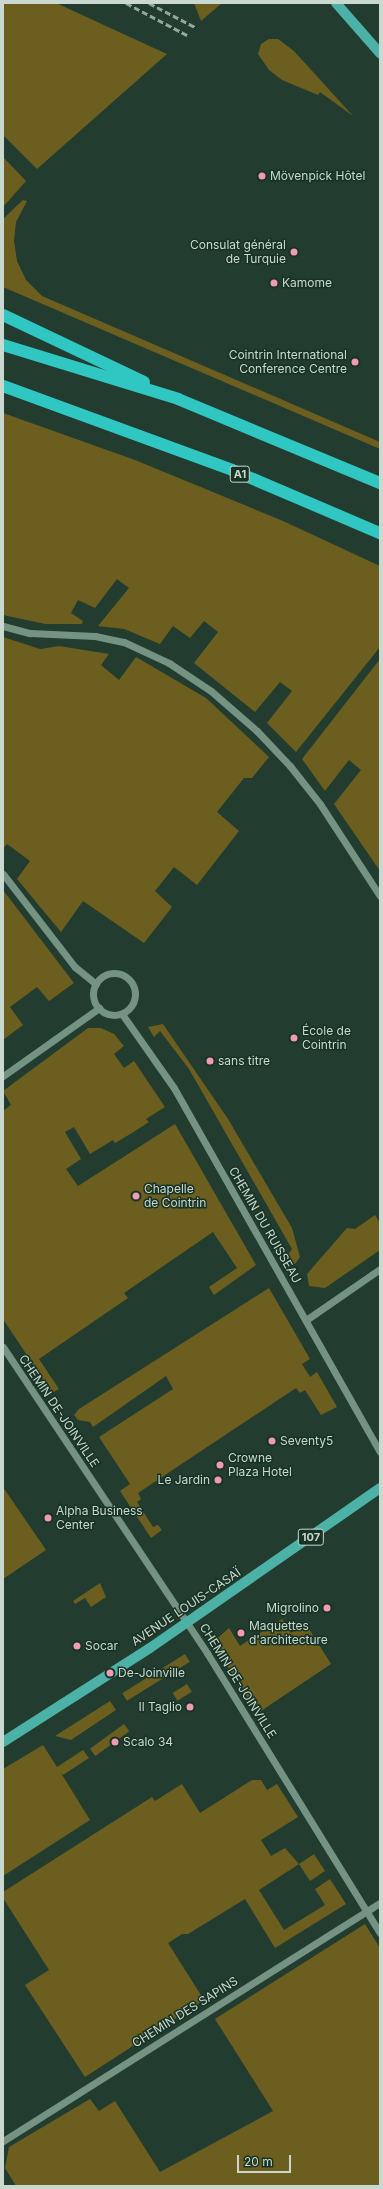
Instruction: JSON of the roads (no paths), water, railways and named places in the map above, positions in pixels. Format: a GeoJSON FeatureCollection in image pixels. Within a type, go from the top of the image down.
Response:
{"type":"FeatureCollection","features":[{"type":"Feature","properties":{"kind":"highway"},"geometry":{"type":"LineString","coordinates":[[3,315],[178,399],[380,483]]}},
{"type":"Feature","properties":{"kind":"highway"},"geometry":{"type":"LineString","coordinates":[[3,345],[178,399]]}},
{"type":"Feature","properties":{"kind":"highway","name":"A1"},"geometry":{"type":"LineString","coordinates":[[3,386],[224,467],[380,534]]}},
{"type":"Feature","properties":{"kind":"main road"},"geometry":{"type":"LineString","coordinates":[[336,3],[380,53]]}},
{"type":"Feature","properties":{"kind":"main road","name":"AVENUE LOUIS-CASAÏ"},"geometry":{"type":"LineString","coordinates":[[3,1742],[188,1622],[380,1488]]}},
{"type":"Feature","properties":{"kind":"street"},"geometry":{"type":"LineString","coordinates":[[3,626],[30,633],[95,636],[124,642],[169,663],[211,691],[257,731],[290,766],[320,804],[380,896]]}},
{"type":"Feature","properties":{"kind":"street"},"geometry":{"type":"LineString","coordinates":[[3,874],[75,967],[96,984]]}},
{"type":"Feature","properties":{"kind":"street"},"geometry":{"type":"LineString","coordinates":[[111,974],[130,981],[135,995],[133,1003],[122,1014],[114,1015],[99,1008],[94,996],[96,984],[111,974]]}},
{"type":"Feature","properties":{"kind":"street"},"geometry":{"type":"LineString","coordinates":[[3,1076],[99,1008]]}},
{"type":"Feature","properties":{"kind":"street","name":"CHEMIN DU RUISSEAU"},"geometry":{"type":"LineString","coordinates":[[122,1014],[174,1088],[380,1452]]}},
{"type":"Feature","properties":{"kind":"street"},"geometry":{"type":"LineString","coordinates":[[306,1320],[380,1269]]}},
{"type":"Feature","properties":{"kind":"street","name":"CHEMIN DE-JOINVILLE"},"geometry":{"type":"LineString","coordinates":[[3,1347],[188,1622],[380,1933]]}},
{"type":"Feature","properties":{"kind":"street","name":"CHEMIN DES SAPINS"},"geometry":{"type":"LineString","coordinates":[[3,2141],[380,1903]]}},
{"type":"Feature","properties":{"kind":"railway"},"geometry":{"type":"LineString","coordinates":[[126,3],[187,35]]}},
{"type":"Feature","properties":{"kind":"railway"},"geometry":{"type":"LineString","coordinates":[[149,3],[195,27]]}},
{"type":"Feature","properties":{"kind":"place","name":"Mövenpick Hôtel"},"geometry":{"type":"Point","coordinates":[262,176]}},
{"type":"Feature","properties":{"kind":"place","name":"Consulat général de Turquie"},"geometry":{"type":"Point","coordinates":[294,252]}},
{"type":"Feature","properties":{"kind":"place","name":"Kamome"},"geometry":{"type":"Point","coordinates":[274,283]}},
{"type":"Feature","properties":{"kind":"place","name":"Cointrin International Conference Centre"},"geometry":{"type":"Point","coordinates":[355,362]}},
{"type":"Feature","properties":{"kind":"place","name":"École de Cointrin"},"geometry":{"type":"Point","coordinates":[294,1038]}},
{"type":"Feature","properties":{"kind":"place","name":"sans titre"},"geometry":{"type":"Point","coordinates":[210,1061]}},
{"type":"Feature","properties":{"kind":"place","name":"Chapelle de Cointrin"},"geometry":{"type":"Point","coordinates":[136,1196]}},
{"type":"Feature","properties":{"kind":"place","name":"Seventy5"},"geometry":{"type":"Point","coordinates":[272,1441]}},
{"type":"Feature","properties":{"kind":"place","name":"Crowne Plaza Hotel"},"geometry":{"type":"Point","coordinates":[220,1465]}},
{"type":"Feature","properties":{"kind":"place","name":"Le Jardin"},"geometry":{"type":"Point","coordinates":[218,1480]}},
{"type":"Feature","properties":{"kind":"place","name":"Alpha Business Center"},"geometry":{"type":"Point","coordinates":[48,1518]}},
{"type":"Feature","properties":{"kind":"place","name":"Migrolino"},"geometry":{"type":"Point","coordinates":[327,1608]}},
{"type":"Feature","properties":{"kind":"place","name":"Maquettes d'architecture"},"geometry":{"type":"Point","coordinates":[241,1633]}},
{"type":"Feature","properties":{"kind":"place","name":"Socar"},"geometry":{"type":"Point","coordinates":[77,1646]}},
{"type":"Feature","properties":{"kind":"place","name":"De-Joinville"},"geometry":{"type":"Point","coordinates":[110,1673]}},
{"type":"Feature","properties":{"kind":"place","name":"Il Taglio"},"geometry":{"type":"Point","coordinates":[190,1707]}},
{"type":"Feature","properties":{"kind":"place","name":"Scalo 34"},"geometry":{"type":"Point","coordinates":[115,1742]}}]}
